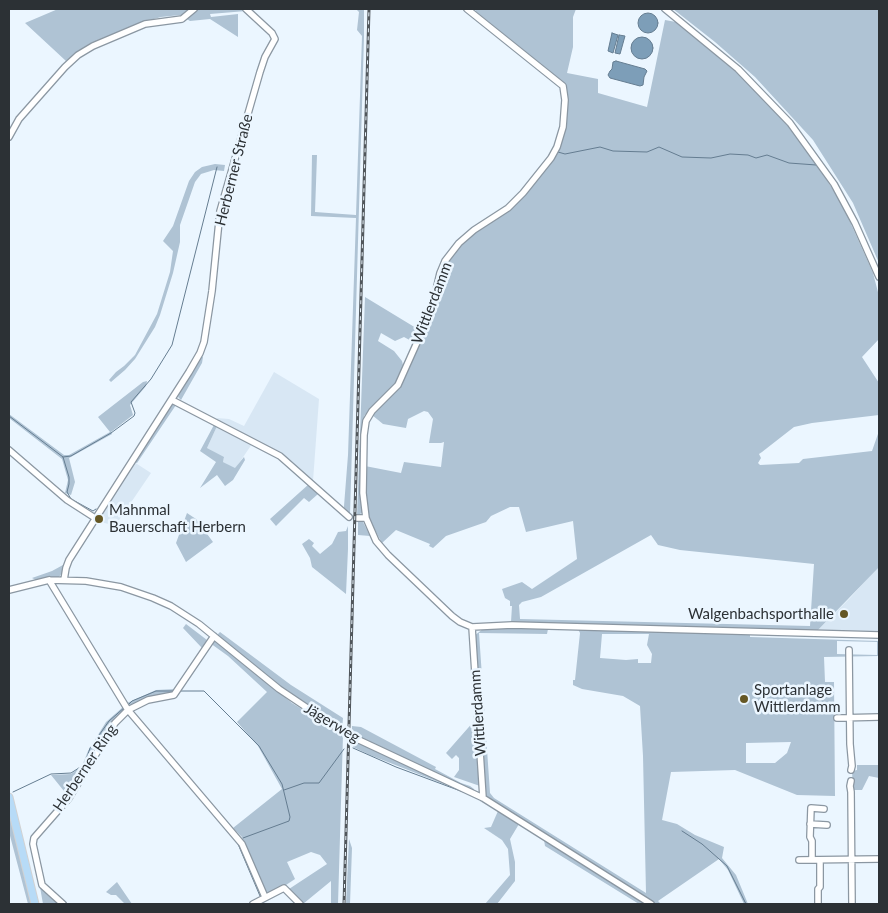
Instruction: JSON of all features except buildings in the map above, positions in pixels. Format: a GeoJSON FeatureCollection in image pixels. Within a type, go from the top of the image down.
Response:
{"type":"FeatureCollection","features":[{"type":"Feature","properties":{"kind":"main road"},"geometry":{"type":"LineString","coordinates":[[9,797],[35,904]]}},
{"type":"Feature","properties":{"kind":"street"},"geometry":{"type":"LineString","coordinates":[[9,137],[19,119],[78,55],[93,46],[145,24],[182,19],[194,9]]}},
{"type":"Feature","properties":{"kind":"street","name":"Herberner Straße"},"geometry":{"type":"LineString","coordinates":[[64,580],[69,560],[172,400],[200,354],[204,342],[212,291],[220,211],[260,72],[265,57],[275,39],[272,33],[246,9]]}},
{"type":"Feature","properties":{"kind":"street","name":"Wittlerdamm"},"geometry":{"type":"LineString","coordinates":[[468,9],[563,86],[565,92],[563,127],[557,147],[551,158],[526,189],[508,208],[470,233],[445,261],[440,273],[434,300],[398,385],[372,411],[366,421],[362,482],[366,518],[376,541],[388,555],[452,616],[472,627],[483,798]]}},
{"type":"Feature","properties":{"kind":"street"},"geometry":{"type":"LineString","coordinates":[[665,9],[738,69],[790,123],[822,165],[837,190],[863,238],[879,277]]}},
{"type":"Feature","properties":{"kind":"street"},"geometry":{"type":"LineString","coordinates":[[172,400],[280,456],[348,517]]}},
{"type":"Feature","properties":{"kind":"street"},"geometry":{"type":"LineString","coordinates":[[9,450],[67,500],[95,518]]}},
{"type":"Feature","properties":{"kind":"street"},"geometry":{"type":"LineString","coordinates":[[357,518],[366,518]]}},
{"type":"Feature","properties":{"kind":"street","name":"Jägerweg"},"geometry":{"type":"LineString","coordinates":[[9,590],[49,580],[104,583],[139,592],[171,606],[214,636],[279,689],[337,728],[483,798],[651,904]]}},
{"type":"Feature","properties":{"kind":"street","name":"Herberner Ring"},"geometry":{"type":"LineString","coordinates":[[49,580],[128,710],[242,844],[265,897]]}},
{"type":"Feature","properties":{"kind":"street"},"geometry":{"type":"LineString","coordinates":[[472,627],[512,625],[879,635]]}},
{"type":"Feature","properties":{"kind":"street","name":"Herberner Ring"},"geometry":{"type":"LineString","coordinates":[[63,904],[42,885],[33,844],[34,838],[69,798],[115,723],[128,710],[148,700],[174,695],[214,636]]}},
{"type":"Feature","properties":{"kind":"street"},"geometry":{"type":"LineString","coordinates":[[849,650],[851,770]]}},
{"type":"Feature","properties":{"kind":"street"},"geometry":{"type":"LineString","coordinates":[[837,718],[879,717]]}},
{"type":"Feature","properties":{"kind":"street"},"geometry":{"type":"LineString","coordinates":[[851,781],[852,904]]}},
{"type":"Feature","properties":{"kind":"street"},"geometry":{"type":"LineString","coordinates":[[812,860],[811,808],[824,809]]}},
{"type":"Feature","properties":{"kind":"street"},"geometry":{"type":"LineString","coordinates":[[810,824],[828,825]]}},
{"type":"Feature","properties":{"kind":"street"},"geometry":{"type":"LineString","coordinates":[[799,860],[879,859]]}},
{"type":"Feature","properties":{"kind":"street"},"geometry":{"type":"LineString","coordinates":[[818,904],[820,860]]}},
{"type":"Feature","properties":{"kind":"street"},"geometry":{"type":"LineString","coordinates":[[253,904],[284,888],[300,904]]}},
{"type":"Feature","properties":{"kind":"shaded area"},"geometry":{"type":"Polygon","coordinates":[[[58,9],[244,9],[246,11],[210,14],[211,17],[238,14],[238,37],[210,19],[190,21],[180,15],[161,17],[143,22],[91,43],[66,61],[25,23],[58,9]]]}},
{"type":"Feature","properties":{"kind":"shaded area"},"geometry":{"type":"Polygon","coordinates":[[[356,9],[364,9],[364,37],[350,515],[344,512],[344,506],[348,455],[356,218],[311,216],[312,155],[317,155],[315,212],[356,215],[362,36],[357,30],[359,12],[356,9]]]}},
{"type":"Feature","properties":{"kind":"shaded area"},"geometry":{"type":"Polygon","coordinates":[[[477,9],[576,9],[573,17],[573,47],[567,73],[598,79],[598,93],[647,107],[665,20],[676,22],[753,86],[807,148],[843,206],[873,273],[879,296],[879,339],[862,357],[879,383],[879,415],[794,427],[759,454],[761,458],[758,463],[760,465],[799,463],[803,459],[872,451],[879,431],[879,567],[818,630],[511,622],[512,606],[510,606],[510,601],[505,598],[502,589],[522,582],[532,589],[577,559],[573,521],[526,532],[519,507],[510,507],[491,516],[486,522],[446,536],[433,548],[429,546],[430,544],[396,530],[382,543],[370,521],[366,505],[365,466],[401,473],[404,462],[441,467],[444,442],[429,443],[433,419],[428,412],[424,411],[408,419],[406,428],[383,424],[372,415],[400,380],[364,416],[361,483],[363,512],[357,516],[365,297],[421,331],[446,256],[520,195],[550,157],[564,113],[564,83],[475,11],[477,9]],[[381,333],[378,341],[394,351],[402,361],[404,369],[415,343],[404,337],[395,341],[381,333]],[[651,535],[541,597],[522,602],[519,605],[520,619],[810,626],[814,564],[680,550],[658,545],[651,535]]]}},
{"type":"Feature","properties":{"kind":"shaded area"},"geometry":{"type":"Polygon","coordinates":[[[673,9],[879,9],[879,263],[853,203],[813,140],[755,77],[673,9]]]}},
{"type":"Feature","properties":{"kind":"shaded area"},"geometry":{"type":"Polygon","coordinates":[[[644,13],[652,13],[658,19],[658,27],[652,33],[644,33],[638,27],[638,19],[644,13]]]}},
{"type":"Feature","properties":{"kind":"shaded area"},"geometry":{"type":"Polygon","coordinates":[[[612,33],[618,35],[613,53],[608,51],[612,33]]]}},
{"type":"Feature","properties":{"kind":"shaded area"},"geometry":{"type":"Polygon","coordinates":[[[619,35],[625,36],[620,54],[615,53],[619,35]]]}},
{"type":"Feature","properties":{"kind":"shaded area"},"geometry":{"type":"Polygon","coordinates":[[[642,37],[650,40],[653,48],[650,56],[642,59],[634,56],[631,48],[634,40],[642,37]]]}},
{"type":"Feature","properties":{"kind":"shaded area"},"geometry":{"type":"Polygon","coordinates":[[[616,61],[645,69],[647,71],[643,85],[640,86],[610,78],[608,75],[612,69],[613,62],[616,61]]]}},
{"type":"Feature","properties":{"kind":"shaded area"},"geometry":{"type":"Polygon","coordinates":[[[215,164],[225,165],[224,171],[214,170],[201,174],[195,182],[180,225],[180,242],[173,273],[155,327],[135,359],[111,382],[109,380],[116,372],[135,355],[157,314],[170,272],[173,251],[163,241],[173,226],[189,181],[195,172],[202,167],[215,164]]]}},
{"type":"Feature","properties":{"kind":"shaded area"},"geometry":{"type":"Polygon","coordinates":[[[201,356],[203,357],[202,363],[181,400],[178,397],[179,394],[201,356]]]}},
{"type":"Feature","properties":{"kind":"shaded area"},"geometry":{"type":"Polygon","coordinates":[[[274,372],[319,399],[313,481],[309,484],[286,463],[252,444],[235,469],[223,462],[224,458],[207,448],[218,424],[217,418],[229,419],[244,426],[274,372]]]}},
{"type":"Feature","properties":{"kind":"shaded area"},"geometry":{"type":"Polygon","coordinates":[[[147,381],[146,386],[130,405],[133,415],[111,432],[112,434],[69,458],[75,482],[71,495],[65,493],[68,480],[62,459],[9,418],[9,414],[64,455],[69,455],[110,432],[98,417],[143,382],[147,381]]]}},
{"type":"Feature","properties":{"kind":"shaded area"},"geometry":{"type":"Polygon","coordinates":[[[172,404],[176,405],[137,463],[134,462],[172,404]]]}},
{"type":"Feature","properties":{"kind":"shaded area"},"geometry":{"type":"Polygon","coordinates":[[[215,423],[218,424],[207,448],[224,457],[223,462],[235,468],[244,457],[245,460],[233,480],[225,486],[217,475],[200,488],[216,462],[200,451],[215,423]]]}},
{"type":"Feature","properties":{"kind":"shaded area"},"geometry":{"type":"Polygon","coordinates":[[[134,462],[151,473],[115,526],[98,521],[134,462]]]}},
{"type":"Feature","properties":{"kind":"shaded area"},"geometry":{"type":"Polygon","coordinates":[[[309,484],[318,494],[309,502],[304,498],[276,526],[270,519],[309,484]]]}},
{"type":"Feature","properties":{"kind":"shaded area"},"geometry":{"type":"Polygon","coordinates":[[[187,513],[196,519],[213,542],[186,562],[176,543],[187,513]]]}},
{"type":"Feature","properties":{"kind":"shaded area"},"geometry":{"type":"Polygon","coordinates":[[[358,521],[363,522],[370,536],[358,535],[358,521]]]}},
{"type":"Feature","properties":{"kind":"shaded area"},"geometry":{"type":"Polygon","coordinates":[[[348,526],[346,594],[312,567],[310,558],[302,544],[309,539],[314,543],[312,546],[320,554],[332,544],[338,532],[346,531],[348,526]]]}},
{"type":"Feature","properties":{"kind":"shaded area"},"geometry":{"type":"Polygon","coordinates":[[[63,565],[62,573],[59,577],[36,580],[32,578],[52,571],[63,565]]]}},
{"type":"Feature","properties":{"kind":"shaded area"},"geometry":{"type":"Polygon","coordinates":[[[878,567],[879,632],[818,630],[849,599],[878,567]]]}},
{"type":"Feature","properties":{"kind":"shaded area"},"geometry":{"type":"Polygon","coordinates":[[[186,624],[207,640],[202,648],[183,628],[186,624]]]}},
{"type":"Feature","properties":{"kind":"shaded area"},"geometry":{"type":"Polygon","coordinates":[[[483,629],[548,629],[547,634],[479,633],[490,793],[494,798],[646,893],[640,706],[623,696],[582,689],[573,685],[580,633],[578,629],[750,634],[750,637],[879,641],[879,656],[824,657],[825,682],[834,682],[835,796],[797,795],[735,770],[671,772],[662,820],[677,824],[695,835],[724,847],[722,858],[736,875],[748,904],[744,904],[728,870],[719,859],[658,901],[661,904],[656,904],[486,796],[474,636],[483,629]],[[602,634],[600,658],[638,659],[638,663],[651,663],[652,654],[647,645],[649,634],[602,634]],[[837,641],[837,654],[877,655],[877,642],[837,641]],[[791,742],[746,743],[746,763],[775,763],[787,753],[791,742]]]}},
{"type":"Feature","properties":{"kind":"shaded area"},"geometry":{"type":"Polygon","coordinates":[[[220,632],[291,685],[343,718],[342,729],[290,695],[217,635],[220,632]]]}},
{"type":"Feature","properties":{"kind":"shaded area"},"geometry":{"type":"Polygon","coordinates":[[[214,640],[292,703],[343,735],[338,904],[331,904],[331,881],[303,904],[289,889],[327,864],[320,855],[311,852],[287,862],[295,879],[268,894],[265,892],[242,837],[233,828],[282,789],[258,746],[237,722],[267,692],[228,656],[210,643],[214,640]]]}},
{"type":"Feature","properties":{"kind":"shaded area"},"geometry":{"type":"Polygon","coordinates":[[[176,689],[171,693],[131,706],[127,703],[156,690],[176,689]]]}},
{"type":"Feature","properties":{"kind":"shaded area"},"geometry":{"type":"Polygon","coordinates":[[[123,707],[125,708],[123,714],[114,722],[68,796],[51,775],[71,774],[82,766],[88,751],[106,722],[123,707]]]}},
{"type":"Feature","properties":{"kind":"shaded area"},"geometry":{"type":"Polygon","coordinates":[[[475,720],[480,786],[454,777],[459,770],[459,758],[456,755],[452,759],[446,753],[475,720]]]}},
{"type":"Feature","properties":{"kind":"shaded area"},"geometry":{"type":"Polygon","coordinates":[[[352,726],[361,727],[436,767],[435,769],[470,786],[474,791],[352,734],[352,726]]]}},
{"type":"Feature","properties":{"kind":"shaded area"},"geometry":{"type":"Polygon","coordinates":[[[353,740],[471,793],[464,792],[370,755],[353,747],[353,740]]]}},
{"type":"Feature","properties":{"kind":"shaded area"},"geometry":{"type":"Polygon","coordinates":[[[857,765],[879,765],[879,778],[869,776],[862,790],[853,790],[852,771],[857,770],[857,765]]]}},
{"type":"Feature","properties":{"kind":"shaded area"},"geometry":{"type":"Polygon","coordinates":[[[498,811],[519,824],[510,839],[515,862],[515,881],[497,904],[485,904],[510,875],[508,849],[502,840],[484,828],[491,827],[498,811]]]}},
{"type":"Feature","properties":{"kind":"shaded area"},"geometry":{"type":"Polygon","coordinates":[[[9,813],[32,904],[28,904],[9,832],[9,813]]]}},
{"type":"Feature","properties":{"kind":"shaded area"},"geometry":{"type":"Polygon","coordinates":[[[349,839],[352,848],[350,904],[346,904],[349,839]]]}},
{"type":"Feature","properties":{"kind":"shaded area"},"geometry":{"type":"Polygon","coordinates":[[[544,840],[646,904],[639,904],[545,846],[544,840]]]}},
{"type":"Feature","properties":{"kind":"shaded area"},"geometry":{"type":"Polygon","coordinates":[[[117,882],[132,904],[125,904],[116,895],[106,892],[117,882]]]}},
{"type":"Feature","properties":{"kind":"shaded area"},"geometry":{"type":"Polygon","coordinates":[[[40,887],[60,904],[43,904],[40,887]]]}},
{"type":"Feature","properties":{"kind":"waterway"},"geometry":{"type":"LineString","coordinates":[[558,152],[565,154],[600,147],[613,151],[647,152],[659,147],[682,157],[711,158],[730,154],[748,155],[756,158],[767,155],[789,163],[816,165]]}},
{"type":"Feature","properties":{"kind":"waterway"},"geometry":{"type":"LineString","coordinates":[[63,457],[71,456],[111,433],[134,416],[135,413],[131,402],[151,379],[172,345],[217,167]]}},
{"type":"Feature","properties":{"kind":"waterway"},"geometry":{"type":"LineString","coordinates":[[9,416],[63,457],[69,477],[67,492],[71,499],[93,511],[96,509]]}},
{"type":"Feature","properties":{"kind":"waterway"},"geometry":{"type":"LineString","coordinates":[[128,705],[132,701],[156,691],[173,691]]}},
{"type":"Feature","properties":{"kind":"waterway"},"geometry":{"type":"LineString","coordinates":[[180,691],[204,691],[259,746],[282,784],[290,817],[289,821],[243,838]]}},
{"type":"Feature","properties":{"kind":"waterway"},"geometry":{"type":"LineString","coordinates":[[13,792],[51,774],[71,773],[85,764],[90,748],[109,721],[125,707]]}},
{"type":"Feature","properties":{"kind":"waterway"},"geometry":{"type":"LineString","coordinates":[[353,748],[396,767],[466,793]]}},
{"type":"Feature","properties":{"kind":"waterway"},"geometry":{"type":"LineString","coordinates":[[284,790],[304,783],[319,783],[344,749]]}},
{"type":"Feature","properties":{"kind":"waterway"},"geometry":{"type":"LineString","coordinates":[[479,799],[492,807]]}},
{"type":"Feature","properties":{"kind":"waterway"},"geometry":{"type":"LineString","coordinates":[[682,831],[702,844],[727,866],[746,904]]}},
{"type":"Feature","properties":{"kind":"waterway"},"geometry":{"type":"LineString","coordinates":[[238,844],[260,896]]}},
{"type":"Feature","properties":{"kind":"railway"},"geometry":{"type":"LineString","coordinates":[[344,904],[369,9]]}},
{"type":"Feature","properties":{"kind":"place","name":"Mahnmal Bauerschaft Herbern"},"geometry":{"type":"Point","coordinates":[99,519]}},
{"type":"Feature","properties":{"kind":"place","name":"Walgenbachsporthalle"},"geometry":{"type":"Point","coordinates":[844,614]}},
{"type":"Feature","properties":{"kind":"place","name":"Sportanlage Wittlerdamm"},"geometry":{"type":"Point","coordinates":[744,699]}}]}
